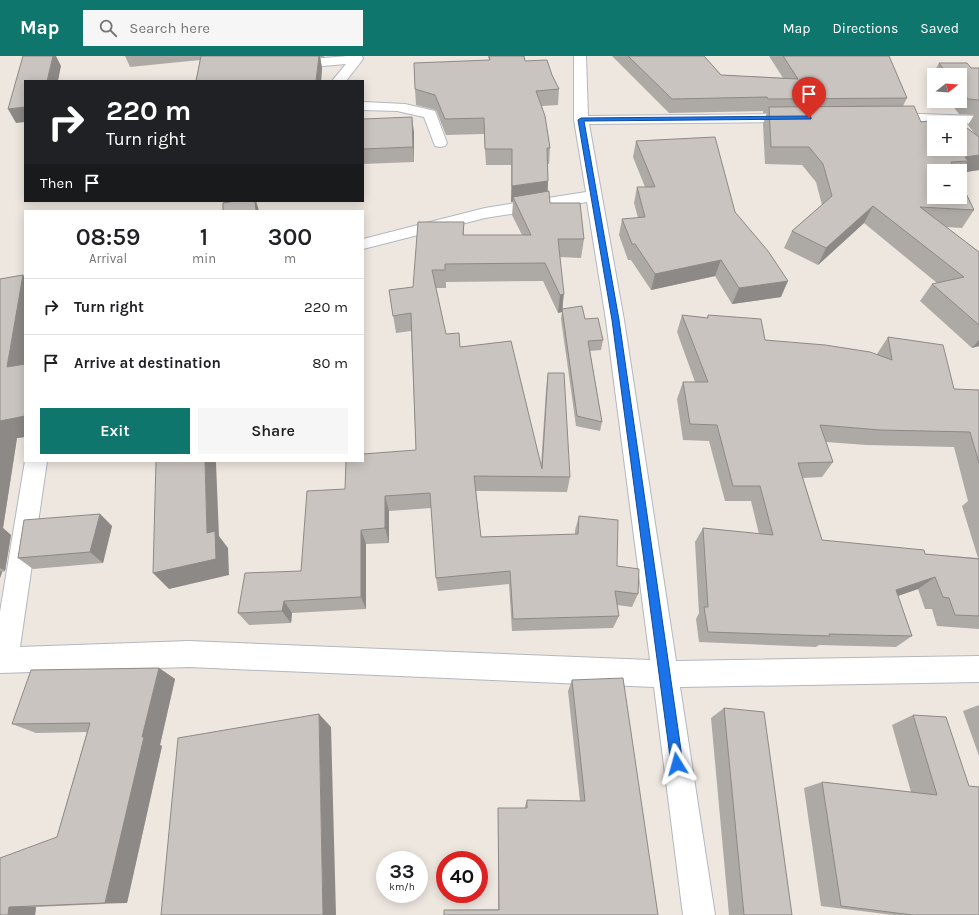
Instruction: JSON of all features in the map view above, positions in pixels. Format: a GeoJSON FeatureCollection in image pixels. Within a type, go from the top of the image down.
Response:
{"type":"FeatureCollection","features":[{"type":"Feature","properties":{"kind":"street"},"geometry":{"type":"LineString","coordinates":[[580,56],[581,120],[615,320],[699,915]]}},
{"type":"Feature","properties":{"kind":"street"},"geometry":{"type":"LineString","coordinates":[[277,60],[299,64],[356,57]]}},
{"type":"Feature","properties":{"kind":"street"},"geometry":{"type":"LineString","coordinates":[[340,80],[356,57]]}},
{"type":"Feature","properties":{"kind":"street"},"geometry":{"type":"LineString","coordinates":[[364,106],[388,106],[413,109],[430,114],[440,142]]}},
{"type":"Feature","properties":{"kind":"street"},"geometry":{"type":"LineString","coordinates":[[876,117],[979,120]]}},
{"type":"Feature","properties":{"kind":"street"},"geometry":{"type":"LineString","coordinates":[[581,120],[805,118]]}},
{"type":"Feature","properties":{"kind":"street"},"geometry":{"type":"LineString","coordinates":[[364,244],[485,213],[593,196]]}},
{"type":"Feature","properties":{"kind":"street"},"geometry":{"type":"LineString","coordinates":[[36,462],[3,660],[189,654],[664,674],[979,669]]}},
{"type":"Feature","properties":{"kind":"building"},"geometry":{"type":"Polygon","coordinates":[[[23,56],[53,56],[47,80],[24,80],[24,107],[8,109],[23,56]]]}},
{"type":"Feature","properties":{"kind":"building"},"geometry":{"type":"Polygon","coordinates":[[[201,56],[319,56],[316,80],[196,80],[201,56]]]}},
{"type":"Feature","properties":{"kind":"building"},"geometry":{"type":"Polygon","coordinates":[[[489,56],[524,56],[525,61],[547,60],[559,89],[536,91],[545,116],[550,148],[547,148],[548,181],[512,186],[512,149],[485,149],[484,118],[445,119],[435,95],[415,89],[414,63],[490,60],[489,56]]]}},
{"type":"Feature","properties":{"kind":"building"},"geometry":{"type":"Polygon","coordinates":[[[628,56],[704,56],[721,75],[798,79],[783,56],[889,56],[907,98],[768,99],[767,97],[672,99],[628,56]]]}},
{"type":"Feature","properties":{"kind":"building"},"geometry":{"type":"Polygon","coordinates":[[[939,63],[967,63],[971,68],[979,68],[979,100],[967,98],[967,68],[943,68],[939,63]]]}},
{"type":"Feature","properties":{"kind":"building"},"geometry":{"type":"Polygon","coordinates":[[[914,106],[921,122],[927,121],[927,156],[967,156],[967,128],[979,137],[979,155],[965,157],[968,161],[951,162],[952,164],[927,164],[927,204],[967,204],[967,196],[974,210],[920,207],[979,252],[979,325],[932,284],[964,277],[873,206],[826,248],[792,231],[832,196],[823,164],[809,147],[771,147],[769,107],[914,106]]]}},
{"type":"Feature","properties":{"kind":"building"},"geometry":{"type":"Polygon","coordinates":[[[412,117],[413,147],[364,149],[364,119],[412,117]]]}},
{"type":"Feature","properties":{"kind":"building"},"geometry":{"type":"Polygon","coordinates":[[[715,137],[735,212],[768,251],[788,281],[739,288],[721,260],[655,274],[635,244],[632,244],[622,219],[645,217],[637,187],[655,187],[636,141],[715,137]]]}},
{"type":"Feature","properties":{"kind":"building"},"geometry":{"type":"Polygon","coordinates":[[[549,191],[550,203],[580,203],[584,239],[558,239],[564,294],[560,295],[545,263],[445,264],[445,270],[432,270],[446,334],[459,333],[460,347],[511,341],[542,469],[548,373],[564,373],[570,477],[474,476],[481,537],[578,534],[579,516],[618,520],[617,566],[639,569],[638,594],[615,591],[619,616],[513,619],[510,571],[436,578],[430,493],[385,496],[385,528],[361,530],[361,597],[284,601],[282,611],[238,613],[245,573],[301,571],[307,491],[345,489],[346,462],[364,462],[364,454],[416,450],[411,313],[393,316],[389,290],[413,287],[418,222],[464,222],[463,235],[531,235],[513,197],[549,191]]]}},
{"type":"Feature","properties":{"kind":"building"},"geometry":{"type":"Polygon","coordinates":[[[255,202],[256,210],[223,210],[223,203],[255,202]]]}},
{"type":"Feature","properties":{"kind":"building"},"geometry":{"type":"Polygon","coordinates":[[[23,275],[7,367],[24,364],[24,416],[0,421],[0,279],[23,275]]]}},
{"type":"Feature","properties":{"kind":"building"},"geometry":{"type":"Polygon","coordinates":[[[582,306],[585,319],[598,318],[603,340],[588,341],[602,422],[577,416],[562,309],[582,306]]]}},
{"type":"Feature","properties":{"kind":"building"},"geometry":{"type":"Polygon","coordinates":[[[682,315],[708,318],[708,315],[761,319],[765,340],[825,345],[870,352],[892,360],[888,337],[943,345],[954,389],[979,390],[979,463],[970,432],[880,430],[820,425],[833,462],[798,463],[822,540],[924,550],[925,554],[979,559],[979,616],[955,615],[949,598],[943,597],[935,577],[896,590],[912,636],[829,634],[830,636],[708,632],[704,607],[708,607],[703,528],[773,535],[760,486],[733,486],[717,425],[690,424],[683,382],[708,382],[682,315]]]}},
{"type":"Feature","properties":{"kind":"building"},"geometry":{"type":"Polygon","coordinates":[[[156,462],[205,462],[207,533],[215,531],[216,559],[153,573],[156,462]]]}},
{"type":"Feature","properties":{"kind":"building"},"geometry":{"type":"Polygon","coordinates":[[[100,514],[90,552],[18,558],[24,520],[100,514]]]}},
{"type":"Feature","properties":{"kind":"building"},"geometry":{"type":"Polygon","coordinates":[[[159,668],[105,903],[9,907],[8,915],[0,915],[0,858],[57,837],[90,723],[12,724],[31,670],[159,668]]]}},
{"type":"Feature","properties":{"kind":"building"},"geometry":{"type":"Polygon","coordinates":[[[623,678],[658,915],[444,915],[444,910],[499,910],[498,808],[527,808],[527,800],[585,801],[572,680],[623,678]]]}},
{"type":"Feature","properties":{"kind":"building"},"geometry":{"type":"Polygon","coordinates":[[[724,708],[764,712],[792,915],[744,915],[724,708]]]}},
{"type":"Feature","properties":{"kind":"building"},"geometry":{"type":"Polygon","coordinates":[[[319,714],[323,915],[161,915],[178,738],[319,714]]]}},
{"type":"Feature","properties":{"kind":"building"},"geometry":{"type":"Polygon","coordinates":[[[913,715],[946,717],[969,786],[979,787],[979,915],[913,915],[841,906],[822,782],[937,795],[913,715]]]}},
{"type":"Feature","properties":{"kind":"route"},"geometry":{"type":"LineString","coordinates":[[677,764],[615,320],[581,120],[809,118]]}}]}
